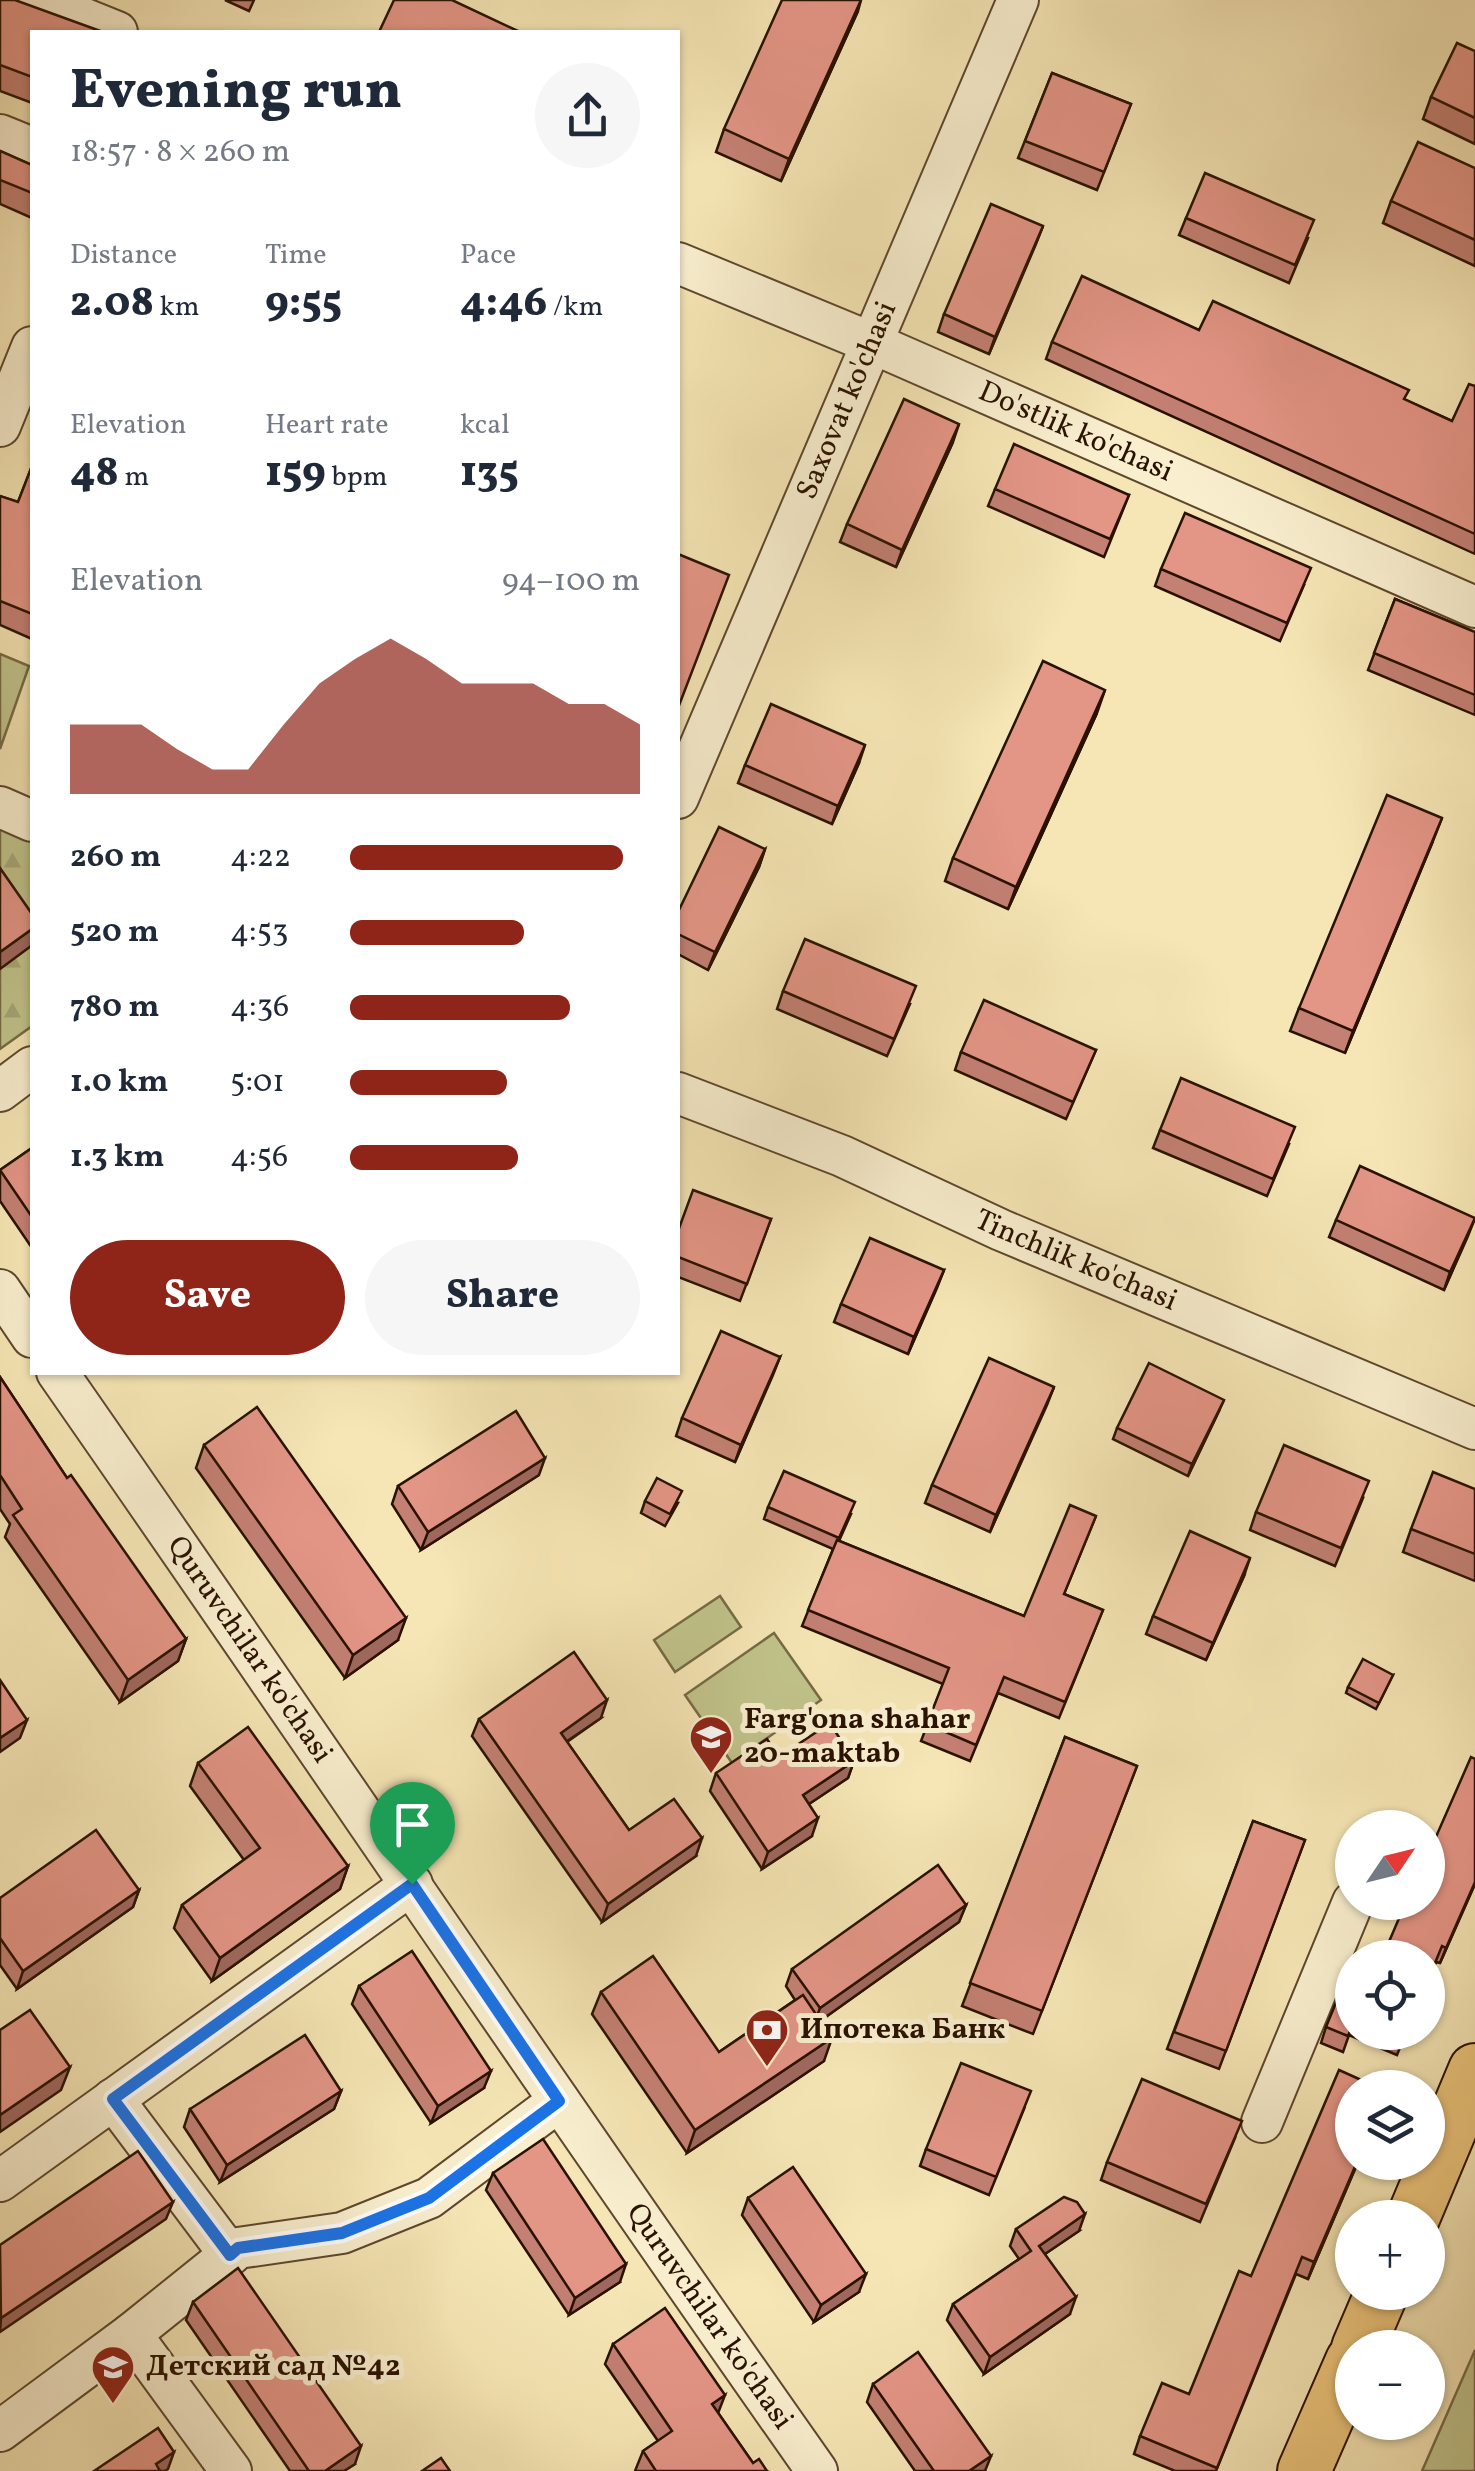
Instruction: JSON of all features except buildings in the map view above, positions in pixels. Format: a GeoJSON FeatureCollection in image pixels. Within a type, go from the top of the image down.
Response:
{"type":"FeatureCollection","features":[{"type":"Feature","properties":{"kind":"main road"},"geometry":{"type":"LineString","coordinates":[[1421,2200],[1475,2070]]}},
{"type":"Feature","properties":{"kind":"main road"},"geometry":{"type":"LineString","coordinates":[[1304,2471],[1335,2400]]}},
{"type":"Feature","properties":{"kind":"street"},"geometry":{"type":"LineString","coordinates":[[38,0],[112,30]]}},
{"type":"Feature","properties":{"kind":"street","name":"Saxovat ko'chasi"},"geometry":{"type":"LineString","coordinates":[[680,787],[691,728],[872,342],[1018,0]]}},
{"type":"Feature","properties":{"kind":"street"},"geometry":{"type":"LineString","coordinates":[[0,135],[30,147]]}},
{"type":"Feature","properties":{"kind":"street","name":"Do'stlik ko'chasi"},"geometry":{"type":"LineString","coordinates":[[680,264],[872,342],[1475,607]]}},
{"type":"Feature","properties":{"kind":"street"},"geometry":{"type":"LineString","coordinates":[[0,426],[30,352]]}},
{"type":"Feature","properties":{"kind":"street"},"geometry":{"type":"LineString","coordinates":[[0,807],[30,821]]}},
{"type":"Feature","properties":{"kind":"street"},"geometry":{"type":"LineString","coordinates":[[0,1091],[30,1068]]}},
{"type":"Feature","properties":{"kind":"street","name":"Tinchlik ko'chasi"},"geometry":{"type":"LineString","coordinates":[[680,1093],[842,1156],[1002,1230],[1475,1429]]}},
{"type":"Feature","properties":{"kind":"street"},"geometry":{"type":"LineString","coordinates":[[0,1290],[30,1334]]}},
{"type":"Feature","properties":{"kind":"street","name":"Quruvchilar ko'chasi"},"geometry":{"type":"LineString","coordinates":[[60,1375],[818,2471]]}},
{"type":"Feature","properties":{"kind":"street"},"geometry":{"type":"LineString","coordinates":[[0,2180],[412,1884]]}},
{"type":"Feature","properties":{"kind":"street"},"geometry":{"type":"LineString","coordinates":[[1262,2122],[1346,1920]]}},
{"type":"Feature","properties":{"kind":"street"},"geometry":{"type":"LineString","coordinates":[[113,2099],[230,2255]]}},
{"type":"Feature","properties":{"kind":"street"},"geometry":{"type":"LineString","coordinates":[[0,2431],[238,2248],[342,2233],[429,2198],[559,2101]]}},
{"type":"Feature","properties":{"kind":"street"},"geometry":{"type":"LineString","coordinates":[[131,2334],[230,2471]]}},
{"type":"Feature","properties":{"kind":"green space"},"geometry":{"type":"Polygon","coordinates":[[[0,654],[29,666],[0,749],[0,654]]]}},
{"type":"Feature","properties":{"kind":"green space"},"geometry":{"type":"Polygon","coordinates":[[[0,808],[30,821],[30,1027],[0,1049],[0,808]]]}},
{"type":"Feature","properties":{"kind":"green space"},"geometry":{"type":"Polygon","coordinates":[[[720,1596],[741,1627],[675,1672],[654,1640],[720,1596]]]}},
{"type":"Feature","properties":{"kind":"green space"},"geometry":{"type":"Polygon","coordinates":[[[774,1633],[821,1700],[732,1763],[685,1695],[774,1633]]]}},
{"type":"Feature","properties":{"kind":"green space"},"geometry":{"type":"Polygon","coordinates":[[[1475,2350],[1475,2471],[1422,2471],[1436,2440],[1445,2440],[1445,2418],[1475,2350]]]}},
{"type":"Feature","properties":{"kind":"place","name":"Farg'ona shahar 20-maktab"},"geometry":{"type":"Point","coordinates":[711,1775]}},
{"type":"Feature","properties":{"kind":"place","name":"Ипотека Банк"},"geometry":{"type":"Point","coordinates":[767,2068]}},
{"type":"Feature","properties":{"kind":"place","name":"Детский сад №42"},"geometry":{"type":"Point","coordinates":[113,2405]}},
{"type":"Feature","properties":{"kind":"route"},"geometry":{"type":"LineString","coordinates":[[412,1884],[559,2101],[429,2198],[342,2233],[238,2248],[230,2255],[113,2099],[412,1884]]}}]}
